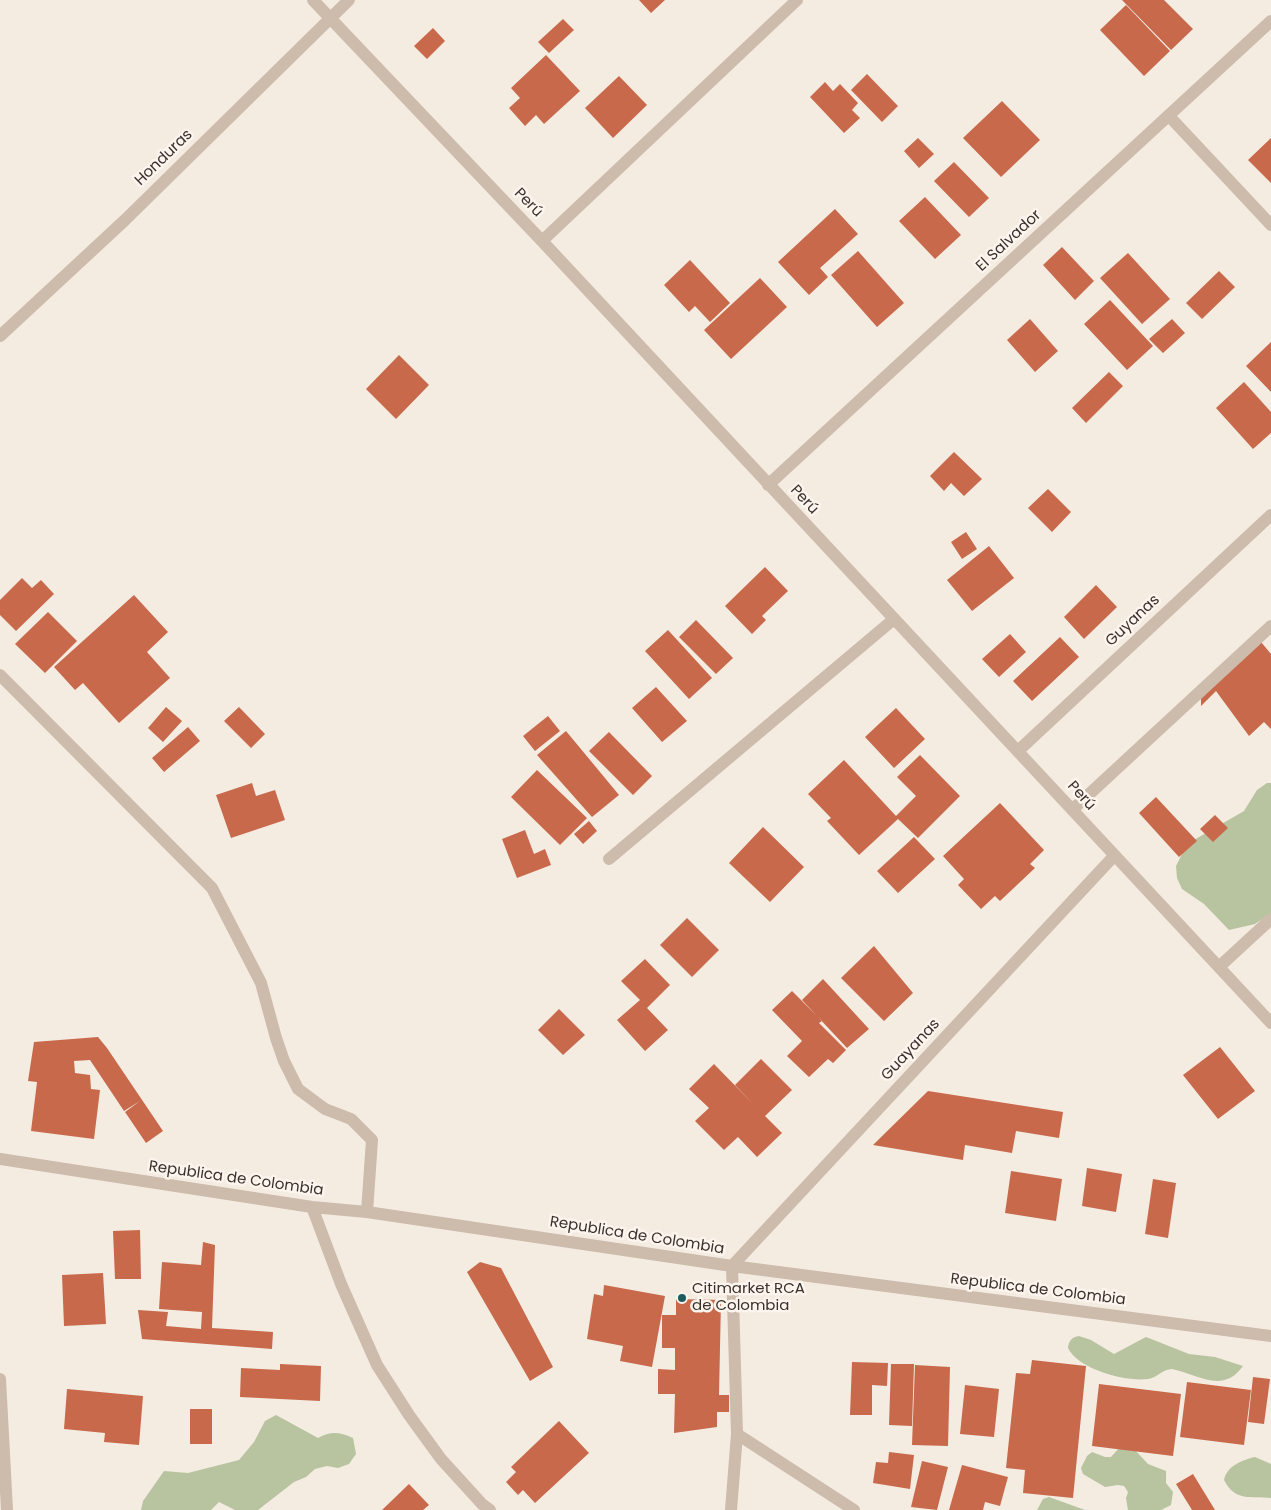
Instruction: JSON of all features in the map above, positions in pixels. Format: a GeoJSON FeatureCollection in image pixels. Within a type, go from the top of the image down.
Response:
{"type":"FeatureCollection","features":[{"type":"Feature","properties":{"kind":"street","name":"Perú"},"geometry":{"type":"LineString","coordinates":[[313,0],[542,240],[768,485],[1271,1022]]}},
{"type":"Feature","properties":{"kind":"street","name":"Honduras"},"geometry":{"type":"LineString","coordinates":[[0,336],[125,220],[348,0]]}},
{"type":"Feature","properties":{"kind":"street"},"geometry":{"type":"LineString","coordinates":[[542,240],[797,0]]}},
{"type":"Feature","properties":{"kind":"street","name":"El Salvador"},"geometry":{"type":"LineString","coordinates":[[768,485],[1271,21]]}},
{"type":"Feature","properties":{"kind":"street"},"geometry":{"type":"LineString","coordinates":[[1169,116],[1271,225]]}},
{"type":"Feature","properties":{"kind":"street","name":"Guyanas"},"geometry":{"type":"LineString","coordinates":[[1018,751],[1271,515]]}},
{"type":"Feature","properties":{"kind":"street"},"geometry":{"type":"LineString","coordinates":[[609,859],[894,619]]}},
{"type":"Feature","properties":{"kind":"street"},"geometry":{"type":"LineString","coordinates":[[1072,810],[1271,626]]}},
{"type":"Feature","properties":{"kind":"street"},"geometry":{"type":"LineString","coordinates":[[0,675],[212,888],[261,983],[284,1061],[298,1089],[325,1109],[351,1119],[372,1140],[368,1212]]}},
{"type":"Feature","properties":{"kind":"street","name":"Guayanas"},"geometry":{"type":"LineString","coordinates":[[732,1266],[1114,856]]}},
{"type":"Feature","properties":{"kind":"street"},"geometry":{"type":"LineString","coordinates":[[1220,966],[1271,919]]}},
{"type":"Feature","properties":{"kind":"street","name":"Republica de Colombia"},"geometry":{"type":"LineString","coordinates":[[0,1159],[312,1207],[368,1212],[732,1266],[1271,1336]]}},
{"type":"Feature","properties":{"kind":"street"},"geometry":{"type":"LineString","coordinates":[[312,1207],[341,1284],[377,1365],[408,1415],[441,1459],[482,1504],[490,1510]]}},
{"type":"Feature","properties":{"kind":"street"},"geometry":{"type":"LineString","coordinates":[[730,1510],[737,1434],[732,1266]]}},
{"type":"Feature","properties":{"kind":"street"},"geometry":{"type":"LineString","coordinates":[[0,1379],[7,1510]]}},
{"type":"Feature","properties":{"kind":"street"},"geometry":{"type":"LineString","coordinates":[[737,1434],[854,1510]]}},
{"type":"Feature","properties":{"kind":"green space"},"geometry":{"type":"Polygon","coordinates":[[[1267,783],[1271,783],[1271,913],[1255,924],[1229,930],[1204,904],[1182,889],[1177,878],[1176,866],[1187,844],[1244,811],[1257,790],[1267,783]]]}},
{"type":"Feature","properties":{"kind":"green space"},"geometry":{"type":"Polygon","coordinates":[[[1079,1336],[1091,1340],[1114,1354],[1146,1337],[1189,1354],[1215,1357],[1243,1366],[1227,1379],[1219,1381],[1201,1378],[1172,1369],[1165,1370],[1148,1379],[1115,1376],[1092,1368],[1073,1355],[1068,1345],[1071,1339],[1079,1336]]]}},
{"type":"Feature","properties":{"kind":"green space"},"geometry":{"type":"Polygon","coordinates":[[[276,1415],[318,1438],[335,1433],[353,1438],[356,1454],[349,1464],[338,1468],[327,1466],[315,1469],[306,1477],[294,1482],[258,1510],[235,1510],[219,1502],[211,1510],[141,1510],[143,1501],[164,1471],[188,1473],[239,1460],[254,1442],[265,1421],[276,1415]]]}},
{"type":"Feature","properties":{"kind":"green space"},"geometry":{"type":"Polygon","coordinates":[[[1119,1448],[1135,1450],[1148,1464],[1166,1471],[1166,1483],[1173,1492],[1171,1505],[1161,1510],[1128,1510],[1126,1498],[1128,1492],[1124,1486],[1105,1487],[1083,1474],[1081,1468],[1087,1456],[1092,1452],[1105,1457],[1111,1457],[1119,1448]]]}},
{"type":"Feature","properties":{"kind":"green space"},"geometry":{"type":"Polygon","coordinates":[[[1255,1457],[1271,1464],[1271,1498],[1238,1495],[1228,1487],[1224,1480],[1232,1467],[1255,1457]]]}},
{"type":"Feature","properties":{"kind":"green space"},"geometry":{"type":"Polygon","coordinates":[[[1049,1497],[1085,1510],[1037,1510],[1043,1499],[1049,1497]]]}},
{"type":"Feature","properties":{"kind":"building"},"geometry":{"type":"Polygon","coordinates":[[[639,0],[665,0],[651,13],[639,0]]]}},
{"type":"Feature","properties":{"kind":"building"},"geometry":{"type":"Polygon","coordinates":[[[1122,0],[1164,0],[1193,29],[1171,50],[1122,0]]]}},
{"type":"Feature","properties":{"kind":"building"},"geometry":{"type":"Polygon","coordinates":[[[1126,5],[1170,51],[1144,76],[1100,30],[1126,5]]]}},
{"type":"Feature","properties":{"kind":"building"},"geometry":{"type":"Polygon","coordinates":[[[563,19],[574,30],[549,53],[538,42],[563,19]]]}},
{"type":"Feature","properties":{"kind":"building"},"geometry":{"type":"Polygon","coordinates":[[[433,28],[445,41],[427,59],[414,46],[433,28]]]}},
{"type":"Feature","properties":{"kind":"building"},"geometry":{"type":"Polygon","coordinates":[[[546,55],[580,91],[544,124],[536,115],[525,126],[509,108],[520,98],[511,88],[546,55]]]}},
{"type":"Feature","properties":{"kind":"building"},"geometry":{"type":"Polygon","coordinates":[[[867,74],[898,106],[882,122],[851,90],[867,74]]]}},
{"type":"Feature","properties":{"kind":"building"},"geometry":{"type":"Polygon","coordinates":[[[619,76],[647,105],[613,138],[585,108],[619,76]]]}},
{"type":"Feature","properties":{"kind":"building"},"geometry":{"type":"Polygon","coordinates":[[[825,82],[833,91],[840,84],[858,103],[852,110],[860,118],[844,133],[810,97],[825,82]]]}},
{"type":"Feature","properties":{"kind":"building"},"geometry":{"type":"Polygon","coordinates":[[[1002,101],[1040,140],[1001,177],[963,138],[1002,101]]]}},
{"type":"Feature","properties":{"kind":"building"},"geometry":{"type":"Polygon","coordinates":[[[918,138],[934,154],[919,168],[904,151],[918,138]]]}},
{"type":"Feature","properties":{"kind":"building"},"geometry":{"type":"Polygon","coordinates":[[[1271,138],[1271,183],[1248,160],[1271,138]]]}},
{"type":"Feature","properties":{"kind":"building"},"geometry":{"type":"Polygon","coordinates":[[[954,162],[989,198],[969,217],[934,181],[954,162]]]}},
{"type":"Feature","properties":{"kind":"building"},"geometry":{"type":"Polygon","coordinates":[[[925,197],[961,235],[935,259],[899,221],[925,197]]]}},
{"type":"Feature","properties":{"kind":"building"},"geometry":{"type":"Polygon","coordinates":[[[835,209],[858,234],[820,268],[828,277],[809,295],[778,262],[835,209]]]}},
{"type":"Feature","properties":{"kind":"building"},"geometry":{"type":"Polygon","coordinates":[[[1062,247],[1094,281],[1075,300],[1043,265],[1062,247]]]}},
{"type":"Feature","properties":{"kind":"building"},"geometry":{"type":"Polygon","coordinates":[[[858,251],[904,303],[877,327],[831,275],[858,251]]]}},
{"type":"Feature","properties":{"kind":"building"},"geometry":{"type":"Polygon","coordinates":[[[1128,253],[1170,299],[1142,324],[1100,278],[1128,253]]]}},
{"type":"Feature","properties":{"kind":"building"},"geometry":{"type":"Polygon","coordinates":[[[690,260],[730,303],[710,322],[695,306],[689,312],[664,285],[690,260]]]}},
{"type":"Feature","properties":{"kind":"building"},"geometry":{"type":"Polygon","coordinates":[[[1219,271],[1235,287],[1202,319],[1186,303],[1219,271]]]}},
{"type":"Feature","properties":{"kind":"building"},"geometry":{"type":"Polygon","coordinates":[[[760,278],[787,307],[731,359],[704,330],[760,278]]]}},
{"type":"Feature","properties":{"kind":"building"},"geometry":{"type":"Polygon","coordinates":[[[1110,300],[1153,346],[1127,370],[1084,324],[1110,300]]]}},
{"type":"Feature","properties":{"kind":"building"},"geometry":{"type":"Polygon","coordinates":[[[1030,319],[1058,351],[1035,372],[1007,340],[1030,319]]]}},
{"type":"Feature","properties":{"kind":"building"},"geometry":{"type":"Polygon","coordinates":[[[1172,319],[1185,333],[1163,353],[1149,339],[1172,319]]]}},
{"type":"Feature","properties":{"kind":"building"},"geometry":{"type":"Polygon","coordinates":[[[1271,342],[1271,392],[1246,366],[1271,342]]]}},
{"type":"Feature","properties":{"kind":"building"},"geometry":{"type":"Polygon","coordinates":[[[399,355],[429,385],[396,419],[366,389],[399,355]]]}},
{"type":"Feature","properties":{"kind":"building"},"geometry":{"type":"Polygon","coordinates":[[[1109,372],[1123,386],[1086,423],[1072,408],[1109,372]]]}},
{"type":"Feature","properties":{"kind":"building"},"geometry":{"type":"Polygon","coordinates":[[[1244,382],[1271,412],[1271,433],[1253,449],[1216,408],[1244,382]]]}},
{"type":"Feature","properties":{"kind":"building"},"geometry":{"type":"Polygon","coordinates":[[[954,452],[982,479],[964,496],[951,483],[944,491],[930,476],[954,452]]]}},
{"type":"Feature","properties":{"kind":"building"},"geometry":{"type":"Polygon","coordinates":[[[1048,489],[1071,512],[1052,532],[1028,508],[1048,489]]]}},
{"type":"Feature","properties":{"kind":"building"},"geometry":{"type":"Polygon","coordinates":[[[966,532],[977,549],[962,559],[951,542],[966,532]]]}},
{"type":"Feature","properties":{"kind":"building"},"geometry":{"type":"Polygon","coordinates":[[[989,546],[1014,578],[972,611],[947,580],[989,546]]]}},
{"type":"Feature","properties":{"kind":"building"},"geometry":{"type":"Polygon","coordinates":[[[765,567],[788,591],[762,616],[766,620],[752,634],[725,606],[765,567]]]}},
{"type":"Feature","properties":{"kind":"building"},"geometry":{"type":"Polygon","coordinates":[[[22,578],[32,588],[41,580],[54,594],[16,631],[0,615],[0,600],[22,578]]]}},
{"type":"Feature","properties":{"kind":"building"},"geometry":{"type":"Polygon","coordinates":[[[1096,585],[1117,607],[1084,639],[1064,617],[1096,585]]]}},
{"type":"Feature","properties":{"kind":"building"},"geometry":{"type":"Polygon","coordinates":[[[134,595],[168,632],[147,652],[170,678],[119,723],[83,683],[75,690],[54,667],[134,595]]]}},
{"type":"Feature","properties":{"kind":"building"},"geometry":{"type":"Polygon","coordinates":[[[48,612],[77,641],[45,673],[15,644],[48,612]]]}},
{"type":"Feature","properties":{"kind":"building"},"geometry":{"type":"Polygon","coordinates":[[[696,620],[733,658],[716,674],[679,637],[696,620]]]}},
{"type":"Feature","properties":{"kind":"building"},"geometry":{"type":"Polygon","coordinates":[[[668,630],[712,678],[689,699],[645,651],[668,630]]]}},
{"type":"Feature","properties":{"kind":"building"},"geometry":{"type":"Polygon","coordinates":[[[1010,634],[1026,652],[999,677],[982,659],[1010,634]]]}},
{"type":"Feature","properties":{"kind":"building"},"geometry":{"type":"Polygon","coordinates":[[[1060,637],[1079,657],[1032,701],[1013,681],[1060,637]]]}},
{"type":"Feature","properties":{"kind":"building"},"geometry":{"type":"Polygon","coordinates":[[[1261,642],[1271,654],[1271,729],[1264,722],[1249,736],[1216,691],[1201,706],[1201,697],[1261,642]]]}},
{"type":"Feature","properties":{"kind":"building"},"geometry":{"type":"Polygon","coordinates":[[[656,687],[687,721],[662,742],[632,708],[656,687]]]}},
{"type":"Feature","properties":{"kind":"building"},"geometry":{"type":"Polygon","coordinates":[[[166,707],[182,721],[163,742],[148,728],[166,707]]]}},
{"type":"Feature","properties":{"kind":"building"},"geometry":{"type":"Polygon","coordinates":[[[239,707],[265,734],[251,748],[224,721],[239,707]]]}},
{"type":"Feature","properties":{"kind":"building"},"geometry":{"type":"Polygon","coordinates":[[[896,708],[925,739],[894,768],[865,737],[896,708]]]}},
{"type":"Feature","properties":{"kind":"building"},"geometry":{"type":"Polygon","coordinates":[[[548,716],[560,731],[535,751],[523,736],[548,716]]]}},
{"type":"Feature","properties":{"kind":"building"},"geometry":{"type":"Polygon","coordinates":[[[188,727],[200,741],[164,772],[152,758],[188,727]]]}},
{"type":"Feature","properties":{"kind":"building"},"geometry":{"type":"Polygon","coordinates":[[[566,731],[619,795],[592,817],[537,755],[566,731]]]}},
{"type":"Feature","properties":{"kind":"building"},"geometry":{"type":"Polygon","coordinates":[[[609,732],[652,776],[633,795],[589,751],[609,732]]]}},
{"type":"Feature","properties":{"kind":"building"},"geometry":{"type":"Polygon","coordinates":[[[920,755],[960,796],[918,838],[898,819],[859,855],[827,821],[831,818],[808,794],[844,760],[896,816],[916,796],[897,777],[920,755]]]}},
{"type":"Feature","properties":{"kind":"building"},"geometry":{"type":"Polygon","coordinates":[[[537,770],[587,818],[560,845],[511,797],[537,770]]]}},
{"type":"Feature","properties":{"kind":"building"},"geometry":{"type":"Polygon","coordinates":[[[252,783],[256,796],[275,790],[285,820],[231,838],[216,795],[252,783]]]}},
{"type":"Feature","properties":{"kind":"building"},"geometry":{"type":"Polygon","coordinates":[[[1156,797],[1197,841],[1179,857],[1139,813],[1156,797]]]}},
{"type":"Feature","properties":{"kind":"building"},"geometry":{"type":"Polygon","coordinates":[[[1000,803],[1044,850],[1030,864],[1035,868],[1000,901],[995,896],[981,909],[958,885],[964,879],[943,856],[1000,803]]]}},
{"type":"Feature","properties":{"kind":"building"},"geometry":{"type":"Polygon","coordinates":[[[1215,815],[1228,828],[1213,842],[1200,829],[1215,815]]]}},
{"type":"Feature","properties":{"kind":"building"},"geometry":{"type":"Polygon","coordinates":[[[589,821],[597,831],[583,844],[574,834],[589,821]]]}},
{"type":"Feature","properties":{"kind":"building"},"geometry":{"type":"Polygon","coordinates":[[[763,827],[804,867],[770,902],[729,863],[763,827]]]}},
{"type":"Feature","properties":{"kind":"building"},"geometry":{"type":"Polygon","coordinates":[[[525,830],[534,854],[545,849],[551,865],[517,878],[502,839],[525,830]]]}},
{"type":"Feature","properties":{"kind":"building"},"geometry":{"type":"Polygon","coordinates":[[[914,837],[935,859],[898,893],[877,871],[914,837]]]}},
{"type":"Feature","properties":{"kind":"building"},"geometry":{"type":"Polygon","coordinates":[[[687,918],[719,950],[692,977],[660,945],[687,918]]]}},
{"type":"Feature","properties":{"kind":"building"},"geometry":{"type":"Polygon","coordinates":[[[874,946],[913,993],[884,1021],[841,978],[874,946]]]}},
{"type":"Feature","properties":{"kind":"building"},"geometry":{"type":"Polygon","coordinates":[[[645,959],[670,985],[647,1008],[668,1030],[645,1051],[617,1020],[640,1000],[621,981],[645,959]]]}},
{"type":"Feature","properties":{"kind":"building"},"geometry":{"type":"Polygon","coordinates":[[[823,979],[869,1029],[847,1048],[802,1000],[823,979]]]}},
{"type":"Feature","properties":{"kind":"building"},"geometry":{"type":"Polygon","coordinates":[[[792,991],[822,1021],[819,1023],[846,1050],[833,1063],[828,1059],[809,1077],[787,1056],[802,1041],[772,1010],[792,991]]]}},
{"type":"Feature","properties":{"kind":"building"},"geometry":{"type":"Polygon","coordinates":[[[559,1009],[585,1035],[563,1055],[538,1030],[559,1009]]]}},
{"type":"Feature","properties":{"kind":"building"},"geometry":{"type":"Polygon","coordinates":[[[98,1037],[163,1131],[146,1143],[125,1112],[140,1101],[124,1111],[90,1060],[74,1061],[75,1073],[90,1075],[91,1089],[100,1090],[94,1139],[31,1131],[37,1082],[28,1081],[34,1042],[98,1037]]]}},
{"type":"Feature","properties":{"kind":"building"},"geometry":{"type":"Polygon","coordinates":[[[1220,1047],[1255,1091],[1218,1119],[1183,1075],[1220,1047]]]}},
{"type":"Feature","properties":{"kind":"building"},"geometry":{"type":"Polygon","coordinates":[[[761,1059],[792,1090],[765,1116],[782,1133],[757,1157],[738,1137],[724,1150],[695,1121],[709,1108],[689,1089],[714,1064],[756,1107],[735,1085],[761,1059]]]}},
{"type":"Feature","properties":{"kind":"building"},"geometry":{"type":"Polygon","coordinates":[[[928,1091],[1063,1112],[1059,1138],[1016,1131],[1012,1153],[965,1145],[963,1160],[873,1145],[928,1091]]]}},
{"type":"Feature","properties":{"kind":"building"},"geometry":{"type":"Polygon","coordinates":[[[1087,1168],[1122,1174],[1116,1212],[1082,1206],[1087,1168]]]}},
{"type":"Feature","properties":{"kind":"building"},"geometry":{"type":"Polygon","coordinates":[[[1011,1171],[1062,1179],[1056,1221],[1005,1213],[1011,1171]]]}},
{"type":"Feature","properties":{"kind":"building"},"geometry":{"type":"Polygon","coordinates":[[[1153,1179],[1176,1183],[1168,1238],[1145,1234],[1153,1179]]]}},
{"type":"Feature","properties":{"kind":"building"},"geometry":{"type":"Polygon","coordinates":[[[140,1230],[141,1279],[115,1279],[113,1231],[140,1230]]]}},
{"type":"Feature","properties":{"kind":"building"},"geometry":{"type":"Polygon","coordinates":[[[203,1242],[215,1245],[212,1328],[273,1332],[272,1349],[142,1339],[138,1310],[168,1312],[166,1326],[201,1329],[202,1312],[159,1309],[162,1262],[201,1265],[203,1242]]]}},
{"type":"Feature","properties":{"kind":"building"},"geometry":{"type":"Polygon","coordinates":[[[480,1262],[501,1268],[553,1367],[530,1381],[467,1272],[480,1262]]]}},
{"type":"Feature","properties":{"kind":"building"},"geometry":{"type":"Polygon","coordinates":[[[103,1273],[106,1324],[64,1326],[62,1275],[103,1273]]]}},
{"type":"Feature","properties":{"kind":"building"},"geometry":{"type":"Polygon","coordinates":[[[604,1285],[665,1296],[652,1367],[620,1361],[623,1346],[587,1339],[594,1294],[603,1296],[604,1285]]]}},
{"type":"Feature","properties":{"kind":"building"},"geometry":{"type":"Polygon","coordinates":[[[676,1299],[721,1300],[719,1395],[729,1395],[729,1412],[717,1412],[717,1427],[674,1433],[675,1394],[658,1394],[658,1369],[675,1370],[675,1348],[662,1348],[662,1315],[676,1315],[676,1299]]]}},
{"type":"Feature","properties":{"kind":"building"},"geometry":{"type":"Polygon","coordinates":[[[1032,1360],[1086,1366],[1073,1498],[1023,1493],[1025,1470],[1006,1468],[1016,1373],[1030,1374],[1032,1360]]]}},
{"type":"Feature","properties":{"kind":"building"},"geometry":{"type":"Polygon","coordinates":[[[852,1362],[888,1363],[887,1386],[872,1385],[872,1415],[850,1415],[852,1362]]]}},
{"type":"Feature","properties":{"kind":"building"},"geometry":{"type":"Polygon","coordinates":[[[280,1364],[321,1366],[320,1401],[240,1397],[241,1368],[280,1370],[280,1364]]]}},
{"type":"Feature","properties":{"kind":"building"},"geometry":{"type":"Polygon","coordinates":[[[891,1364],[914,1364],[912,1426],[889,1425],[891,1364]]]}},
{"type":"Feature","properties":{"kind":"building"},"geometry":{"type":"Polygon","coordinates":[[[915,1365],[950,1367],[948,1446],[912,1445],[915,1365]]]}},
{"type":"Feature","properties":{"kind":"building"},"geometry":{"type":"Polygon","coordinates":[[[1253,1377],[1270,1379],[1264,1424],[1248,1422],[1253,1377]]]}},
{"type":"Feature","properties":{"kind":"building"},"geometry":{"type":"Polygon","coordinates":[[[1187,1382],[1251,1390],[1244,1445],[1180,1437],[1187,1382]]]}},
{"type":"Feature","properties":{"kind":"building"},"geometry":{"type":"Polygon","coordinates":[[[1099,1384],[1181,1394],[1173,1456],[1092,1446],[1099,1384]]]}},
{"type":"Feature","properties":{"kind":"building"},"geometry":{"type":"Polygon","coordinates":[[[965,1385],[999,1389],[994,1437],[960,1434],[965,1385]]]}},
{"type":"Feature","properties":{"kind":"building"},"geometry":{"type":"Polygon","coordinates":[[[67,1389],[143,1396],[139,1445],[104,1442],[105,1433],[64,1429],[67,1389]]]}},
{"type":"Feature","properties":{"kind":"building"},"geometry":{"type":"Polygon","coordinates":[[[190,1409],[212,1409],[212,1444],[190,1444],[190,1409]]]}},
{"type":"Feature","properties":{"kind":"building"},"geometry":{"type":"Polygon","coordinates":[[[559,1421],[589,1453],[535,1503],[523,1490],[518,1495],[506,1482],[516,1472],[511,1467],[559,1421]]]}},
{"type":"Feature","properties":{"kind":"building"},"geometry":{"type":"Polygon","coordinates":[[[889,1452],[914,1455],[910,1489],[873,1483],[876,1462],[888,1463],[889,1452]]]}},
{"type":"Feature","properties":{"kind":"building"},"geometry":{"type":"Polygon","coordinates":[[[922,1461],[948,1467],[937,1510],[911,1507],[922,1461]]]}},
{"type":"Feature","properties":{"kind":"building"},"geometry":{"type":"Polygon","coordinates":[[[962,1465],[1008,1477],[1000,1506],[985,1502],[983,1510],[949,1510],[962,1465]]]}},
{"type":"Feature","properties":{"kind":"building"},"geometry":{"type":"Polygon","coordinates":[[[1193,1474],[1215,1510],[1192,1510],[1176,1484],[1193,1474]]]}},
{"type":"Feature","properties":{"kind":"building"},"geometry":{"type":"Polygon","coordinates":[[[409,1484],[429,1505],[423,1510],[382,1510],[409,1484]]]}},
{"type":"Feature","properties":{"kind":"place","name":"Citimarket RCA de Colombia"},"geometry":{"type":"Point","coordinates":[682,1298]}}]}
